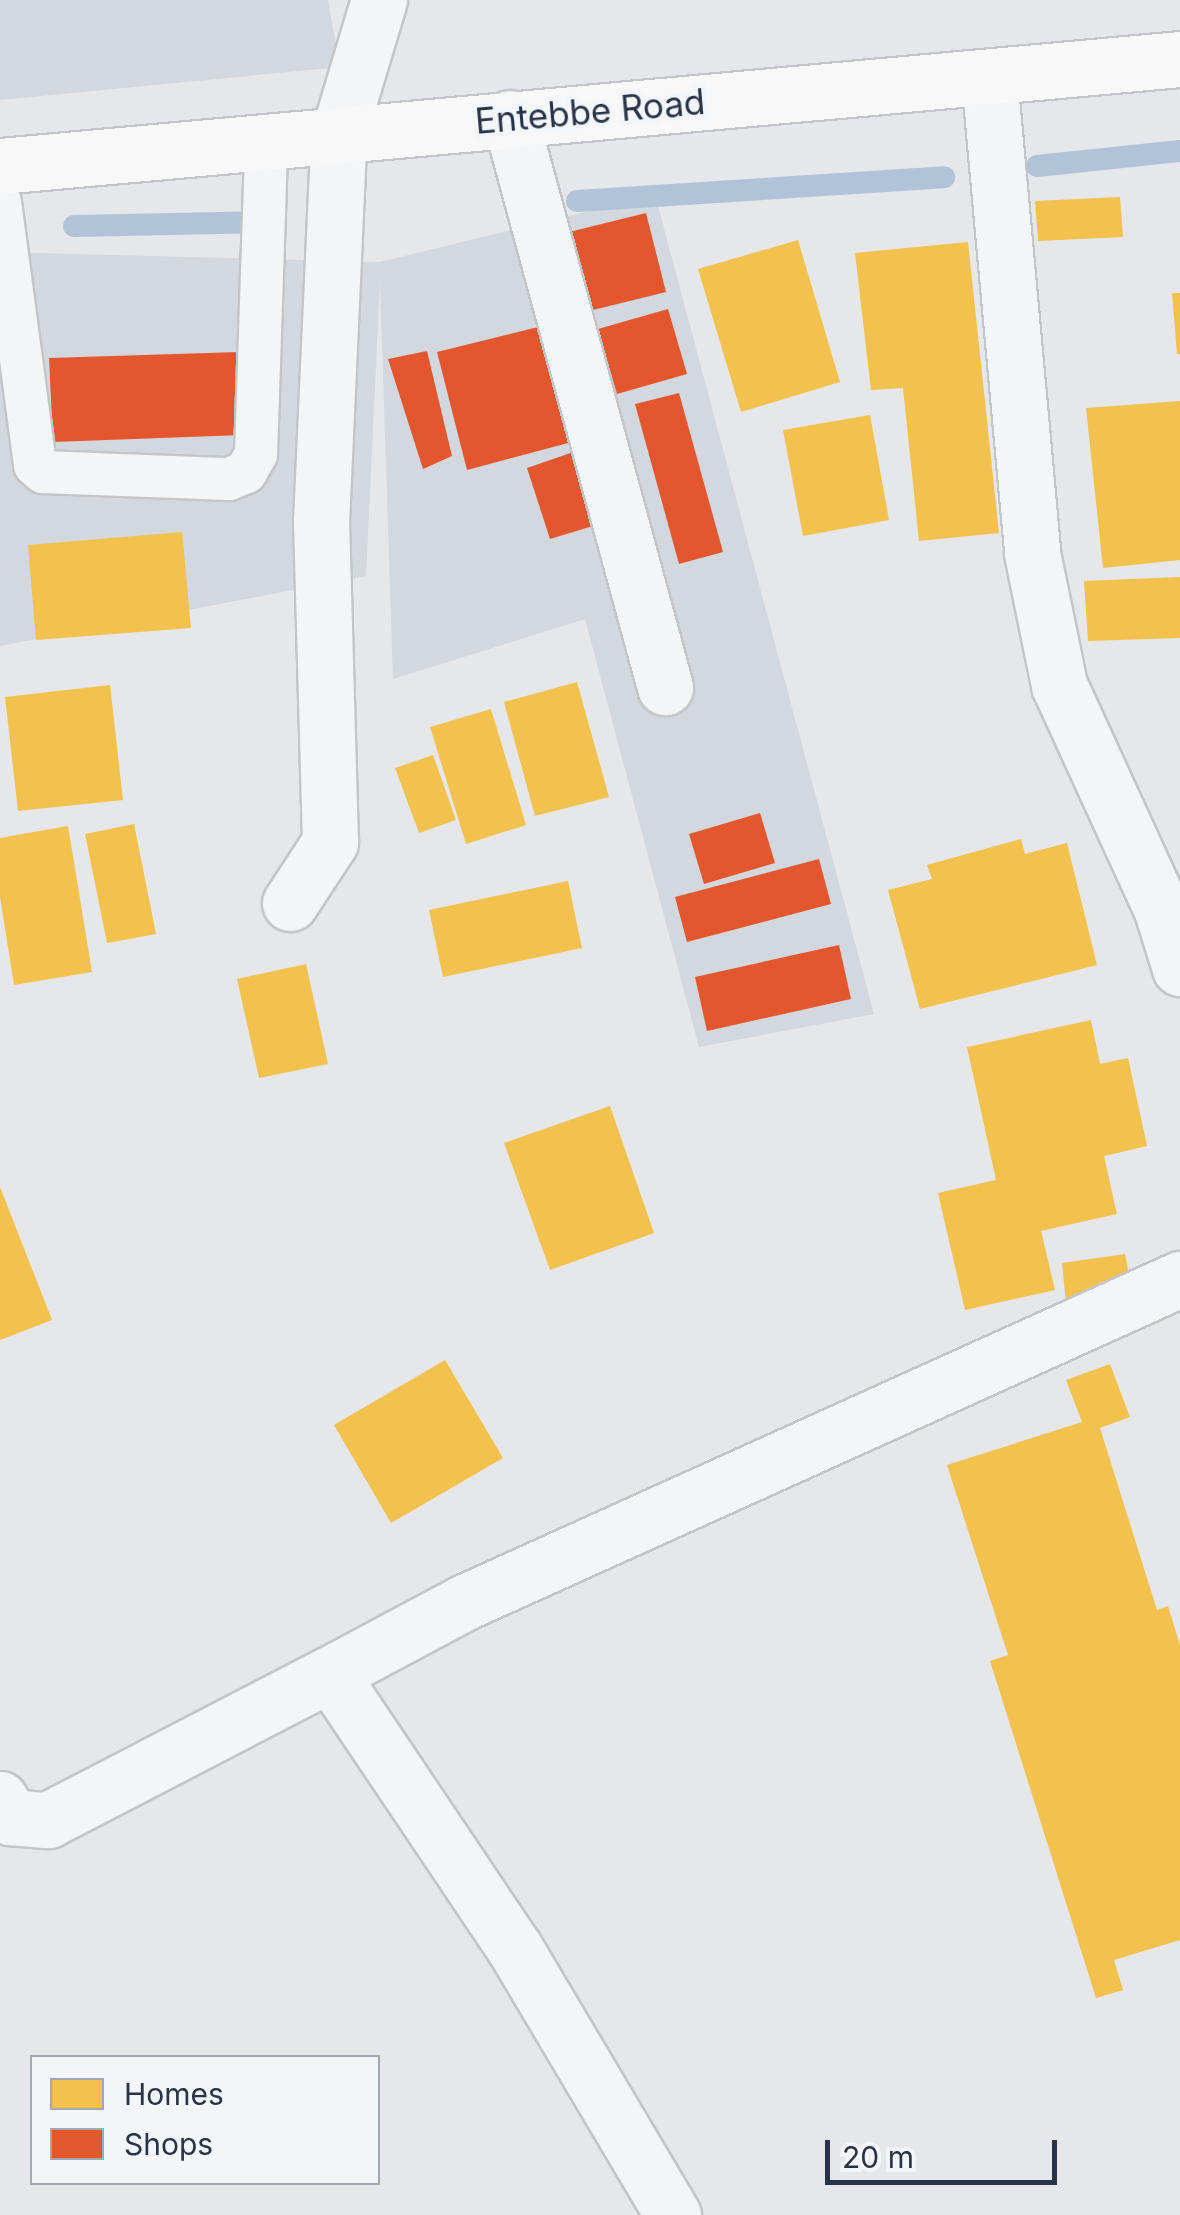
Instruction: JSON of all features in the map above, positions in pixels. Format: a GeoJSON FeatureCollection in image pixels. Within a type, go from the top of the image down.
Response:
{"type":"FeatureCollection","features":[{"type":"Feature","properties":{"kind":"main road","name":"Entebbe Road"},"geometry":{"type":"LineString","coordinates":[[0,166],[1180,60]]}},
{"type":"Feature","properties":{"kind":"street"},"geometry":{"type":"LineString","coordinates":[[290,903],[330,842],[321,522],[339,133],[380,0]]}},
{"type":"Feature","properties":{"kind":"street"},"geometry":{"type":"LineString","coordinates":[[989,77],[1032,553],[1059,685],[1162,910],[1180,968]]}},
{"type":"Feature","properties":{"kind":"street"},"geometry":{"type":"LineString","coordinates":[[510,118],[665,688]]}},
{"type":"Feature","properties":{"kind":"street"},"geometry":{"type":"LineString","coordinates":[[0,1800],[10,1817],[48,1820],[466,1602],[1180,1280]]}},
{"type":"Feature","properties":{"kind":"street"},"geometry":{"type":"LineString","coordinates":[[330,1674],[515,1949],[673,2215]]}},
{"type":"Feature","properties":{"kind":"lane"},"geometry":{"type":"LineString","coordinates":[[0,202],[36,464],[43,472],[229,479],[246,472],[256,454],[266,144]]}},
{"type":"Feature","properties":{"kind":"shaded area"},"geometry":{"type":"Polygon","coordinates":[[[0,0],[328,0],[340,67],[0,100],[0,0]]]}},
{"type":"Feature","properties":{"kind":"shaded area"},"geometry":{"type":"Polygon","coordinates":[[[655,195],[874,1014],[699,1047],[585,619],[393,679],[380,282],[366,576],[0,646],[0,252],[380,262],[655,195]]]}},
{"type":"Feature","properties":{"kind":"building: Homes"},"geometry":{"type":"Polygon","coordinates":[[[1120,197],[1123,237],[1038,241],[1035,201],[1120,197]]]}},
{"type":"Feature","properties":{"kind":"building: Homes"},"geometry":{"type":"Polygon","coordinates":[[[798,240],[840,382],[741,412],[698,269],[798,240]]]}},
{"type":"Feature","properties":{"kind":"building: Homes"},"geometry":{"type":"Polygon","coordinates":[[[968,242],[999,533],[919,541],[903,388],[871,390],[855,253],[968,242]]]}},
{"type":"Feature","properties":{"kind":"building: Homes"},"geometry":{"type":"Polygon","coordinates":[[[1172,293],[1180,293],[1180,354],[1177,354],[1172,293]]]}},
{"type":"Feature","properties":{"kind":"building: Homes"},"geometry":{"type":"Polygon","coordinates":[[[1180,401],[1180,560],[1103,568],[1086,408],[1180,401]]]}},
{"type":"Feature","properties":{"kind":"building: Homes"},"geometry":{"type":"Polygon","coordinates":[[[870,415],[889,520],[803,536],[783,430],[870,415]]]}},
{"type":"Feature","properties":{"kind":"building: Homes"},"geometry":{"type":"Polygon","coordinates":[[[182,532],[191,628],[36,640],[28,545],[182,532]]]}},
{"type":"Feature","properties":{"kind":"building: Homes"},"geometry":{"type":"Polygon","coordinates":[[[1180,577],[1180,638],[1088,641],[1084,581],[1180,577]]]}},
{"type":"Feature","properties":{"kind":"building: Homes"},"geometry":{"type":"Polygon","coordinates":[[[577,682],[609,797],[535,816],[504,702],[577,682]]]}},
{"type":"Feature","properties":{"kind":"building: Homes"},"geometry":{"type":"Polygon","coordinates":[[[110,685],[123,800],[18,811],[5,697],[110,685]]]}},
{"type":"Feature","properties":{"kind":"building: Homes"},"geometry":{"type":"Polygon","coordinates":[[[491,709],[526,825],[466,844],[430,727],[491,709]]]}},
{"type":"Feature","properties":{"kind":"building: Homes"},"geometry":{"type":"Polygon","coordinates":[[[433,755],[456,820],[419,833],[395,768],[433,755]]]}},
{"type":"Feature","properties":{"kind":"building: Homes"},"geometry":{"type":"Polygon","coordinates":[[[134,824],[156,934],[107,943],[85,834],[134,824]]]}},
{"type":"Feature","properties":{"kind":"building: Homes"},"geometry":{"type":"Polygon","coordinates":[[[68,826],[92,972],[14,985],[0,897],[0,838],[68,826]]]}},
{"type":"Feature","properties":{"kind":"building: Homes"},"geometry":{"type":"Polygon","coordinates":[[[1021,839],[1025,854],[1067,843],[1097,965],[920,1009],[888,890],[932,879],[927,865],[1021,839]]]}},
{"type":"Feature","properties":{"kind":"building: Homes"},"geometry":{"type":"Polygon","coordinates":[[[568,881],[582,948],[443,977],[429,910],[568,881]]]}},
{"type":"Feature","properties":{"kind":"building: Homes"},"geometry":{"type":"Polygon","coordinates":[[[306,964],[328,1064],[259,1078],[237,979],[306,964]]]}},
{"type":"Feature","properties":{"kind":"building: Homes"},"geometry":{"type":"Polygon","coordinates":[[[1091,1020],[1100,1064],[1128,1058],[1147,1146],[1104,1156],[1117,1214],[1041,1231],[1055,1290],[965,1310],[938,1193],[996,1180],[967,1047],[1091,1020]]]}},
{"type":"Feature","properties":{"kind":"building: Homes"},"geometry":{"type":"Polygon","coordinates":[[[610,1106],[654,1233],[550,1270],[504,1143],[610,1106]]]}},
{"type":"Feature","properties":{"kind":"building: Homes"},"geometry":{"type":"Polygon","coordinates":[[[0,1187],[52,1320],[0,1340],[0,1187]]]}},
{"type":"Feature","properties":{"kind":"building: Homes"},"geometry":{"type":"Polygon","coordinates":[[[1125,1254],[1131,1285],[1067,1314],[1062,1263],[1125,1254]]]}},
{"type":"Feature","properties":{"kind":"building: Homes"},"geometry":{"type":"Polygon","coordinates":[[[445,1360],[503,1458],[391,1523],[334,1425],[445,1360]]]}},
{"type":"Feature","properties":{"kind":"building: Homes"},"geometry":{"type":"Polygon","coordinates":[[[1110,1364],[1130,1417],[1100,1428],[1157,1610],[1168,1606],[1180,1645],[1180,1940],[1114,1960],[1123,1990],[1096,1998],[990,1661],[1008,1655],[947,1465],[1082,1422],[1066,1380],[1110,1364]]]}},
{"type":"Feature","properties":{"kind":"building: Shops"},"geometry":{"type":"Polygon","coordinates":[[[646,213],[666,292],[581,313],[561,234],[646,213]]]}},
{"type":"Feature","properties":{"kind":"building: Shops"},"geometry":{"type":"Polygon","coordinates":[[[668,309],[687,374],[617,394],[598,329],[668,309]]]}},
{"type":"Feature","properties":{"kind":"building: Shops"},"geometry":{"type":"Polygon","coordinates":[[[542,326],[572,442],[467,470],[437,352],[542,326]]]}},
{"type":"Feature","properties":{"kind":"building: Shops"},"geometry":{"type":"Polygon","coordinates":[[[427,351],[452,456],[423,469],[388,359],[427,351]]]}},
{"type":"Feature","properties":{"kind":"building: Shops"},"geometry":{"type":"Polygon","coordinates":[[[239,352],[242,435],[53,442],[49,358],[239,352]]]}},
{"type":"Feature","properties":{"kind":"building: Shops"},"geometry":{"type":"Polygon","coordinates":[[[679,393],[723,552],[679,564],[635,404],[679,393]]]}},
{"type":"Feature","properties":{"kind":"building: Shops"},"geometry":{"type":"Polygon","coordinates":[[[582,449],[606,522],[550,539],[527,468],[582,449]]]}},
{"type":"Feature","properties":{"kind":"building: Shops"},"geometry":{"type":"Polygon","coordinates":[[[760,813],[775,863],[704,884],[689,834],[760,813]]]}},
{"type":"Feature","properties":{"kind":"building: Shops"},"geometry":{"type":"Polygon","coordinates":[[[819,859],[831,904],[687,942],[675,897],[819,859]]]}},
{"type":"Feature","properties":{"kind":"building: Shops"},"geometry":{"type":"Polygon","coordinates":[[[839,945],[851,999],[707,1031],[695,977],[839,945]]]}},
{"type":"Feature","properties":{"kind":"waterway"},"geometry":{"type":"LineString","coordinates":[[1037,166],[1180,151]]}},
{"type":"Feature","properties":{"kind":"waterway"},"geometry":{"type":"LineString","coordinates":[[577,201],[944,177]]}},
{"type":"Feature","properties":{"kind":"waterway"},"geometry":{"type":"LineString","coordinates":[[74,226],[266,222]]}}]}
